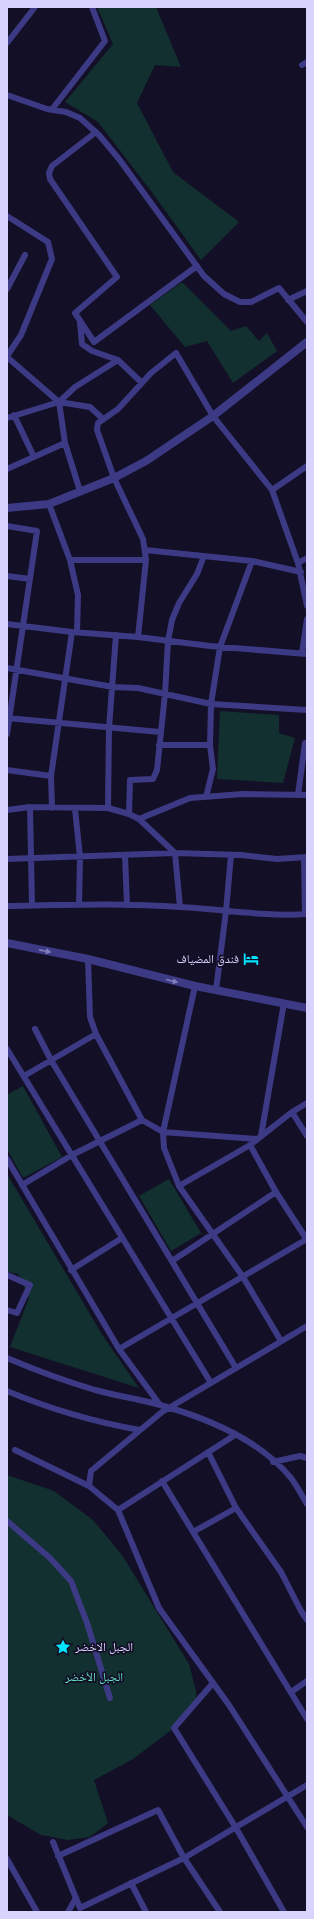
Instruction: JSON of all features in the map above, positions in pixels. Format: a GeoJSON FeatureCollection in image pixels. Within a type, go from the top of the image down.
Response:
{"type":"FeatureCollection","features":[{"type":"Feature","properties":{"kind":"street"},"geometry":{"type":"LineString","coordinates":[[7,43],[35,7]]}},
{"type":"Feature","properties":{"kind":"street"},"geometry":{"type":"LineString","coordinates":[[53,108],[105,41],[92,7]]}},
{"type":"Feature","properties":{"kind":"street"},"geometry":{"type":"LineString","coordinates":[[7,95],[41,107],[53,108],[66,112],[80,118],[96,132],[119,159],[204,276],[224,294],[240,302],[251,302],[279,288],[307,322]]}},
{"type":"Feature","properties":{"kind":"street"},"geometry":{"type":"LineString","coordinates":[[96,132],[52,166],[49,173],[50,179],[57,190],[117,278],[75,314],[94,342],[197,266]]}},
{"type":"Feature","properties":{"kind":"street"},"geometry":{"type":"LineString","coordinates":[[7,216],[48,242],[52,259],[21,335],[7,357],[59,402],[90,407],[104,419]]}},
{"type":"Feature","properties":{"kind":"street"},"geometry":{"type":"LineString","coordinates":[[7,289],[25,255]]}},
{"type":"Feature","properties":{"kind":"street"},"geometry":{"type":"LineString","coordinates":[[288,300],[307,291]]}},
{"type":"Feature","properties":{"kind":"street"},"geometry":{"type":"LineString","coordinates":[[80,322],[82,344],[92,351],[118,360],[142,383]]}},
{"type":"Feature","properties":{"kind":"street"},"geometry":{"type":"LineString","coordinates":[[7,508],[49,504],[114,478],[151,458],[213,416],[307,342]]}},
{"type":"Feature","properties":{"kind":"street"},"geometry":{"type":"LineString","coordinates":[[138,637],[146,560],[143,539],[114,478],[97,430],[98,423],[118,409],[142,383],[176,353],[213,416],[272,490],[301,572],[307,606]]}},
{"type":"Feature","properties":{"kind":"street"},"geometry":{"type":"LineString","coordinates":[[7,418],[59,402],[75,388],[118,360]]}},
{"type":"Feature","properties":{"kind":"street"},"geometry":{"type":"LineString","coordinates":[[59,402],[65,443],[80,491]]}},
{"type":"Feature","properties":{"kind":"street"},"geometry":{"type":"LineString","coordinates":[[14,415],[34,457]]}},
{"type":"Feature","properties":{"kind":"street"},"geometry":{"type":"LineString","coordinates":[[7,469],[65,443]]}},
{"type":"Feature","properties":{"kind":"street"},"geometry":{"type":"LineString","coordinates":[[272,490],[307,466]]}},
{"type":"Feature","properties":{"kind":"street"},"geometry":{"type":"LineString","coordinates":[[49,504],[70,560],[78,595],[74,632],[65,678],[51,776],[52,808]]}},
{"type":"Feature","properties":{"kind":"street"},"geometry":{"type":"LineString","coordinates":[[7,526],[37,531],[24,626],[8,719],[7,734]]}},
{"type":"Feature","properties":{"kind":"street"},"geometry":{"type":"LineString","coordinates":[[144,550],[252,561],[301,572]]}},
{"type":"Feature","properties":{"kind":"street"},"geometry":{"type":"LineString","coordinates":[[129,814],[130,780],[153,779],[157,770],[165,694],[168,641],[174,614],[197,574],[204,556]]}},
{"type":"Feature","properties":{"kind":"street"},"geometry":{"type":"LineString","coordinates":[[298,563],[307,558]]}},
{"type":"Feature","properties":{"kind":"street"},"geometry":{"type":"LineString","coordinates":[[70,560],[146,560]]}},
{"type":"Feature","properties":{"kind":"street"},"geometry":{"type":"LineString","coordinates":[[206,797],[213,769],[210,745],[211,704],[220,647],[252,561]]}},
{"type":"Feature","properties":{"kind":"street"},"geometry":{"type":"LineString","coordinates":[[7,576],[30,579]]}},
{"type":"Feature","properties":{"kind":"street"},"geometry":{"type":"LineString","coordinates":[[7,624],[220,647],[304,654],[307,619]]}},
{"type":"Feature","properties":{"kind":"street"},"geometry":{"type":"LineString","coordinates":[[108,808],[109,728],[116,635]]}},
{"type":"Feature","properties":{"kind":"street"},"geometry":{"type":"LineString","coordinates":[[7,668],[113,687],[138,688],[211,704],[307,710]]}},
{"type":"Feature","properties":{"kind":"street"},"geometry":{"type":"LineString","coordinates":[[8,719],[160,732]]}},
{"type":"Feature","properties":{"kind":"street"},"geometry":{"type":"LineString","coordinates":[[298,795],[305,743],[307,744]]}},
{"type":"Feature","properties":{"kind":"street"},"geometry":{"type":"LineString","coordinates":[[159,745],[210,745]]}},
{"type":"Feature","properties":{"kind":"street"},"geometry":{"type":"LineString","coordinates":[[7,770],[51,776]]}},
{"type":"Feature","properties":{"kind":"street"},"geometry":{"type":"LineString","coordinates":[[139,819],[190,798],[243,794],[307,795]]}},
{"type":"Feature","properties":{"kind":"street"},"geometry":{"type":"LineString","coordinates":[[30,807],[32,906]]}},
{"type":"Feature","properties":{"kind":"street"},"geometry":{"type":"LineString","coordinates":[[7,810],[30,807],[75,809],[108,808],[129,814],[139,819],[175,853],[180,907]]}},
{"type":"Feature","properties":{"kind":"street"},"geometry":{"type":"LineString","coordinates":[[75,809],[80,856],[79,905]]}},
{"type":"Feature","properties":{"kind":"street"},"geometry":{"type":"LineString","coordinates":[[7,859],[175,853],[231,855],[277,860],[305,858],[306,914],[126,905],[7,906]]}},
{"type":"Feature","properties":{"kind":"street"},"geometry":{"type":"LineString","coordinates":[[125,855],[126,905]]}},
{"type":"Feature","properties":{"kind":"street"},"geometry":{"type":"LineString","coordinates":[[216,990],[226,911],[231,855]]}},
{"type":"Feature","properties":{"kind":"street"},"geometry":{"type":"LineString","coordinates":[[7,943],[88,959],[195,986],[284,1004],[306,1005]]}},
{"type":"Feature","properties":{"kind":"street"},"geometry":{"type":"LineString","coordinates":[[88,959],[90,1016],[96,1034],[142,1120],[163,1132],[259,1137]]}},
{"type":"Feature","properties":{"kind":"street"},"geometry":{"type":"LineString","coordinates":[[195,986],[163,1132],[164,1148],[180,1186],[243,1277],[281,1341]]}},
{"type":"Feature","properties":{"kind":"street"},"geometry":{"type":"LineString","coordinates":[[259,1137],[284,1004]]}},
{"type":"Feature","properties":{"kind":"street"},"geometry":{"type":"LineString","coordinates":[[35,1029],[51,1060],[236,1368]]}},
{"type":"Feature","properties":{"kind":"street"},"geometry":{"type":"LineString","coordinates":[[24,1076],[96,1034]]}},
{"type":"Feature","properties":{"kind":"street"},"geometry":{"type":"LineString","coordinates":[[7,1049],[211,1383]]}},
{"type":"Feature","properties":{"kind":"street"},"geometry":{"type":"LineString","coordinates":[[180,1186],[250,1145],[292,1112],[307,1103]]}},
{"type":"Feature","properties":{"kind":"street"},"geometry":{"type":"LineString","coordinates":[[292,1112],[307,1136]]}},
{"type":"Feature","properties":{"kind":"street"},"geometry":{"type":"LineString","coordinates":[[22,1185],[72,1155],[142,1120]]}},
{"type":"Feature","properties":{"kind":"street"},"geometry":{"type":"LineString","coordinates":[[119,1349],[307,1239],[276,1192],[250,1145]]}},
{"type":"Feature","properties":{"kind":"street"},"geometry":{"type":"LineString","coordinates":[[7,1159],[71,1270],[119,1349],[160,1405]]}},
{"type":"Feature","properties":{"kind":"street"},"geometry":{"type":"LineString","coordinates":[[172,1261],[276,1192]]}},
{"type":"Feature","properties":{"kind":"street"},"geometry":{"type":"LineString","coordinates":[[71,1270],[122,1238]]}},
{"type":"Feature","properties":{"kind":"street"},"geometry":{"type":"LineString","coordinates":[[7,1275],[30,1286],[17,1313],[7,1310]]}},
{"type":"Feature","properties":{"kind":"street"},"geometry":{"type":"LineString","coordinates":[[89,1486],[91,1470],[169,1408],[307,1326]]}},
{"type":"Feature","properties":{"kind":"street"},"geometry":{"type":"LineString","coordinates":[[7,1358],[28,1367],[96,1390],[160,1405],[211,1422],[248,1441],[273,1462],[290,1478],[307,1504]]}},
{"type":"Feature","properties":{"kind":"street"},"geometry":{"type":"LineString","coordinates":[[7,1391],[35,1402],[103,1424],[140,1430]]}},
{"type":"Feature","properties":{"kind":"street"},"geometry":{"type":"LineString","coordinates":[[118,1510],[235,1435]]}},
{"type":"Feature","properties":{"kind":"street"},"geometry":{"type":"LineString","coordinates":[[15,1450],[89,1486],[118,1510],[160,1608],[213,1683],[307,1827]]}},
{"type":"Feature","properties":{"kind":"street"},"geometry":{"type":"LineString","coordinates":[[208,1452],[236,1508],[281,1572],[307,1620]]}},
{"type":"Feature","properties":{"kind":"street"},"geometry":{"type":"LineString","coordinates":[[273,1462],[300,1456],[307,1458]]}},
{"type":"Feature","properties":{"kind":"street"},"geometry":{"type":"LineString","coordinates":[[162,1481],[307,1719]]}},
{"type":"Feature","properties":{"kind":"street"},"geometry":{"type":"LineString","coordinates":[[193,1532],[236,1508]]}},
{"type":"Feature","properties":{"kind":"street"},"geometry":{"type":"LineString","coordinates":[[7,1521],[50,1558],[71,1581],[87,1623],[110,1698]]}},
{"type":"Feature","properties":{"kind":"street"},"geometry":{"type":"LineString","coordinates":[[291,1692],[307,1681]]}},
{"type":"Feature","properties":{"kind":"street"},"geometry":{"type":"LineString","coordinates":[[213,1683],[174,1728],[236,1828],[284,1912]]}},
{"type":"Feature","properties":{"kind":"street"},"geometry":{"type":"LineString","coordinates":[[53,1842],[80,1908],[184,1858],[307,1785]]}},
{"type":"Feature","properties":{"kind":"street"},"geometry":{"type":"LineString","coordinates":[[58,1856],[158,1810],[184,1858],[220,1912]]}},
{"type":"Feature","properties":{"kind":"street"},"geometry":{"type":"LineString","coordinates":[[7,1859],[37,1912]]}},
{"type":"Feature","properties":{"kind":"street"},"geometry":{"type":"LineString","coordinates":[[131,1883],[146,1912]]}},
{"type":"Feature","properties":{"kind":"street"},"geometry":{"type":"LineString","coordinates":[[68,1912],[76,1898]]}},
{"type":"Feature","properties":{"kind":"green space"},"geometry":{"type":"Polygon","coordinates":[[[97,7],[156,7],[181,67],[155,65],[137,103],[173,172],[239,222],[201,260],[151,191],[98,122],[65,102],[113,44],[97,7]]]}},
{"type":"Feature","properties":{"kind":"green space"},"geometry":{"type":"Polygon","coordinates":[[[182,282],[231,331],[246,326],[259,341],[267,333],[277,351],[233,383],[207,341],[185,347],[150,305],[182,282]]]}},
{"type":"Feature","properties":{"kind":"green space"},"geometry":{"type":"Polygon","coordinates":[[[220,711],[279,715],[279,733],[295,738],[283,783],[217,779],[220,711]]]}},
{"type":"Feature","properties":{"kind":"green space"},"geometry":{"type":"Polygon","coordinates":[[[23,1086],[62,1157],[23,1178],[7,1149],[7,1095],[23,1086]]]}},
{"type":"Feature","properties":{"kind":"green space"},"geometry":{"type":"Polygon","coordinates":[[[7,1174],[103,1336],[139,1388],[10,1347],[29,1298],[18,1274],[7,1272],[7,1174]]]}},
{"type":"Feature","properties":{"kind":"green space"},"geometry":{"type":"Polygon","coordinates":[[[169,1179],[201,1233],[171,1251],[139,1196],[169,1179]]]}},
{"type":"Feature","properties":{"kind":"green space","name":"الجبل الأخضر"},"geometry":{"type":"Polygon","coordinates":[[[7,1475],[54,1491],[93,1520],[122,1555],[189,1664],[196,1691],[197,1702],[174,1728],[133,1759],[94,1780],[108,1823],[90,1837],[68,1840],[41,1835],[7,1815],[7,1475]]]}},
{"type":"Feature","properties":{"kind":"place","name":"فندق المضياف"},"geometry":{"type":"Point","coordinates":[251,959]}},
{"type":"Feature","properties":{"kind":"place","name":"الجبل الاخضر"},"geometry":{"type":"Point","coordinates":[63,1647]}}]}
